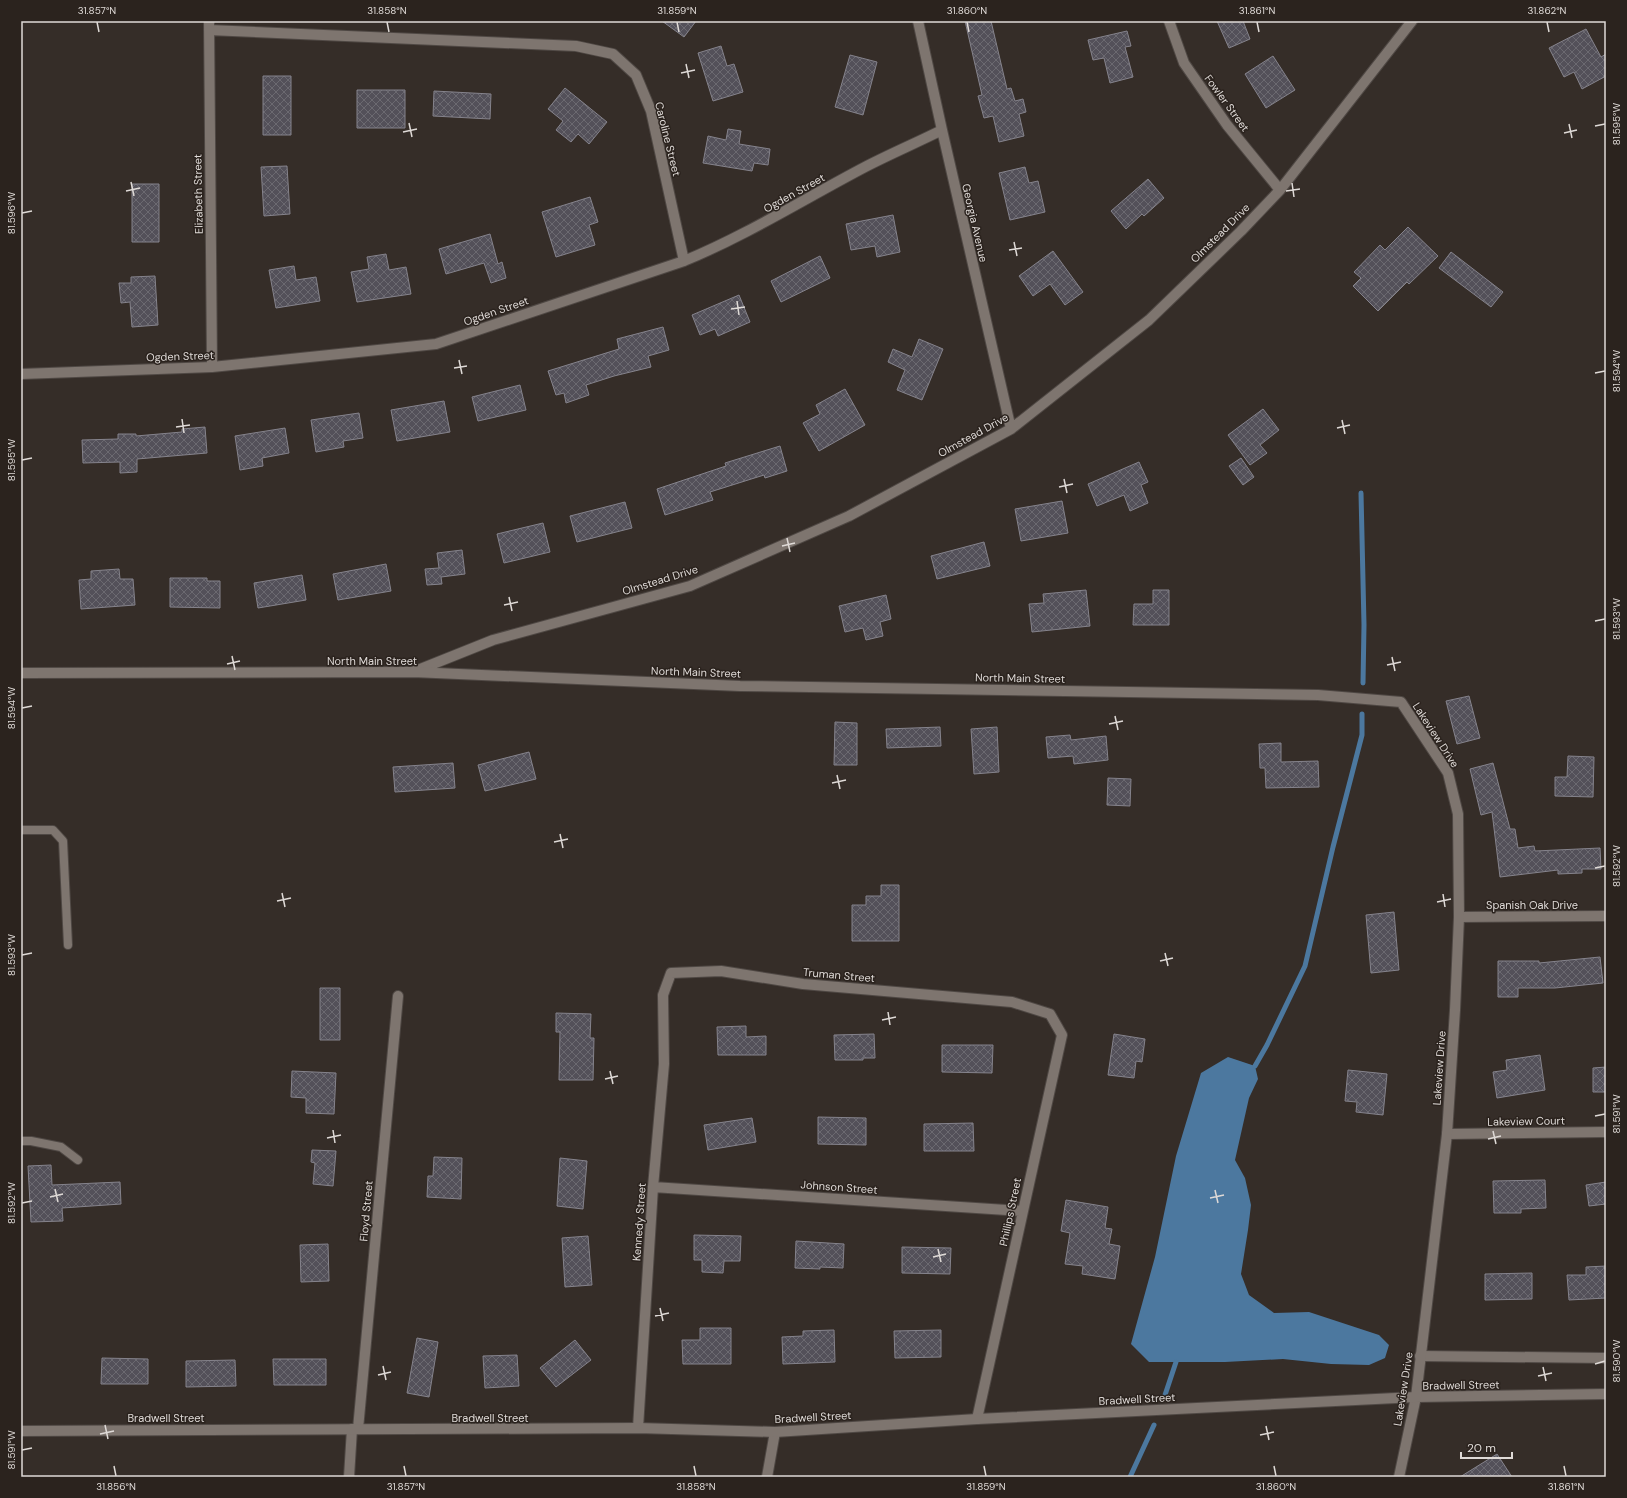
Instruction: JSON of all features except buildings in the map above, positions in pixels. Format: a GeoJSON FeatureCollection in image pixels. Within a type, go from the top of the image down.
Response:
{"type":"FeatureCollection","features":[{"type":"Feature","properties":{"kind":"street","name":"Georgia Avenue"},"geometry":{"type":"LineString","coordinates":[[918,21],[1011,429]]}},
{"type":"Feature","properties":{"kind":"street","name":"Fowler Street"},"geometry":{"type":"LineString","coordinates":[[1169,21],[1184,63],[1227,125],[1280,190]]}},
{"type":"Feature","properties":{"kind":"street","name":"Olmstead Drive"},"geometry":{"type":"LineString","coordinates":[[413,672],[493,640],[690,586],[849,516],[1011,429],[1149,320],[1241,231],[1280,190],[1412,21]]}},
{"type":"Feature","properties":{"kind":"street","name":"Caroline Street"},"geometry":{"type":"LineString","coordinates":[[209,25],[576,46],[613,54],[636,75],[651,111],[684,261]]}},
{"type":"Feature","properties":{"kind":"street","name":"Elizabeth Street"},"geometry":{"type":"LineString","coordinates":[[209,25],[212,367]]}},
{"type":"Feature","properties":{"kind":"street","name":"Ogden Street"},"geometry":{"type":"LineString","coordinates":[[21,374],[212,367],[436,344],[684,261],[713,249],[865,167],[942,130]]}},
{"type":"Feature","properties":{"kind":"street","name":"North Main Street"},"geometry":{"type":"LineString","coordinates":[[21,673],[413,672],[740,686],[1318,695],[1371,700]]}},
{"type":"Feature","properties":{"kind":"street","name":"Lakeview Drive"},"geometry":{"type":"LineString","coordinates":[[1371,700],[1401,702],[1448,773],[1458,814],[1459,917],[1447,1134],[1416,1397],[1399,1477]]}},
{"type":"Feature","properties":{"kind":"street","name":"Spanish Oak Drive"},"geometry":{"type":"LineString","coordinates":[[1459,917],[1606,916]]}},
{"type":"Feature","properties":{"kind":"street","name":"Truman Street"},"geometry":{"type":"LineString","coordinates":[[662,1018],[663,995],[671,972],[720,971],[803,984],[1012,1002],[1050,1014]]}},
{"type":"Feature","properties":{"kind":"street","name":"Floyd Street"},"geometry":{"type":"LineString","coordinates":[[349,1477],[398,996]]}},
{"type":"Feature","properties":{"kind":"street","name":"Phillips Street"},"geometry":{"type":"LineString","coordinates":[[977,1419],[1062,1035],[1050,1014]]}},
{"type":"Feature","properties":{"kind":"street","name":"Kennedy Street"},"geometry":{"type":"LineString","coordinates":[[638,1428],[653,1187],[664,1064],[662,1018]]}},
{"type":"Feature","properties":{"kind":"street","name":"Lakeview Court"},"geometry":{"type":"LineString","coordinates":[[1447,1134],[1606,1132]]}},
{"type":"Feature","properties":{"kind":"street","name":"Johnson Street"},"geometry":{"type":"LineString","coordinates":[[653,1187],[1023,1212]]}},
{"type":"Feature","properties":{"kind":"street"},"geometry":{"type":"LineString","coordinates":[[1420,1356],[1606,1358]]}},
{"type":"Feature","properties":{"kind":"street","name":"Bradwell Street"},"geometry":{"type":"LineString","coordinates":[[21,1431],[638,1428],[775,1432],[977,1419],[1416,1397],[1606,1394]]}},
{"type":"Feature","properties":{"kind":"street"},"geometry":{"type":"LineString","coordinates":[[767,1477],[775,1432]]}},
{"type":"Feature","properties":{"kind":"lane"},"geometry":{"type":"LineString","coordinates":[[21,830],[53,830],[63,840],[68,945]]}},
{"type":"Feature","properties":{"kind":"lane"},"geometry":{"type":"LineString","coordinates":[[21,1141],[61,1147],[78,1160]]}},
{"type":"Feature","properties":{"kind":"water"},"geometry":{"type":"Polygon","coordinates":[[[1228,1057],[1255,1066],[1258,1079],[1249,1098],[1235,1160],[1245,1178],[1251,1205],[1241,1274],[1249,1295],[1274,1313],[1309,1312],[1379,1335],[1389,1345],[1385,1358],[1369,1365],[1331,1364],[1283,1359],[1225,1362],[1149,1362],[1131,1344],[1155,1257],[1176,1156],[1201,1073],[1228,1057]]]}},
{"type":"Feature","properties":{"kind":"waterway"},"geometry":{"type":"LineString","coordinates":[[1361,493],[1364,625],[1363,683]]}},
{"type":"Feature","properties":{"kind":"waterway"},"geometry":{"type":"LineString","coordinates":[[1255,1066],[1267,1045],[1305,966],[1333,847],[1362,735],[1362,714]]}},
{"type":"Feature","properties":{"kind":"waterway"},"geometry":{"type":"LineString","coordinates":[[1165,1395],[1176,1362]]}},
{"type":"Feature","properties":{"kind":"waterway"},"geometry":{"type":"LineString","coordinates":[[1130,1477],[1154,1425]]}}]}
